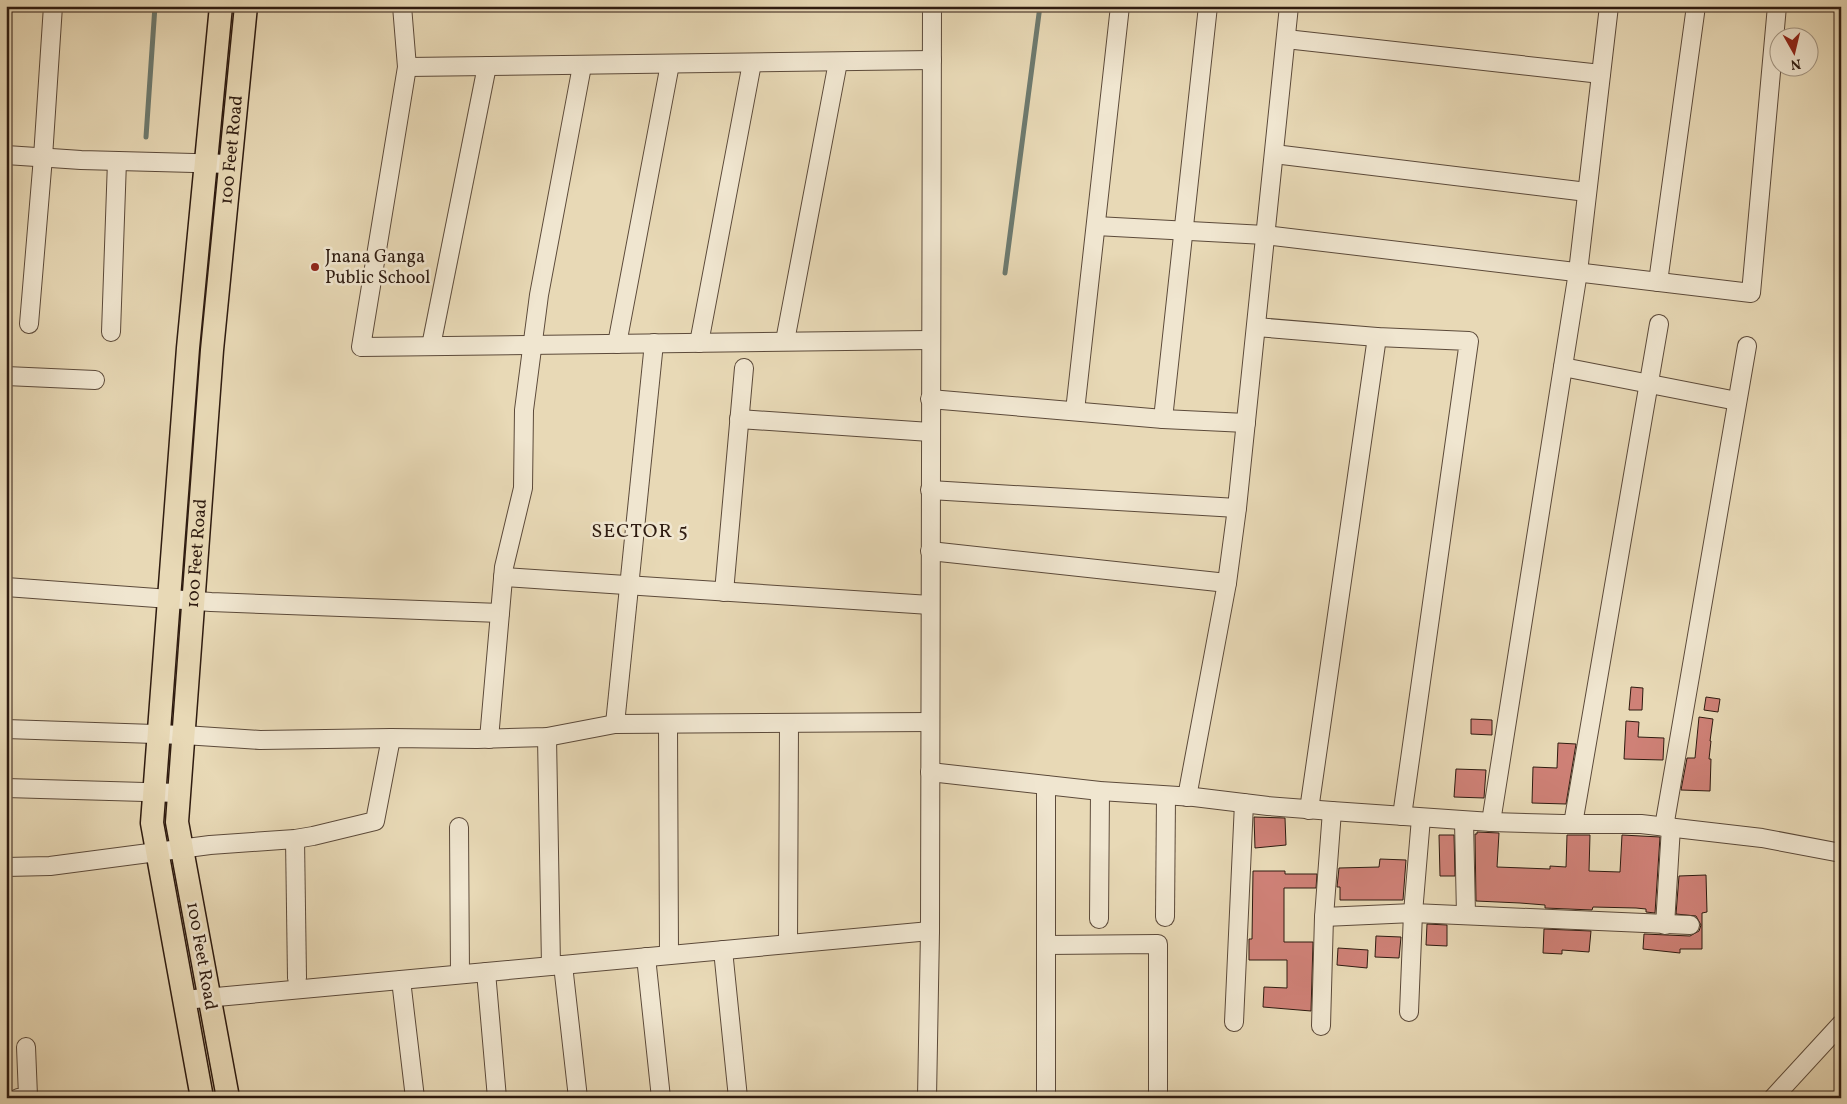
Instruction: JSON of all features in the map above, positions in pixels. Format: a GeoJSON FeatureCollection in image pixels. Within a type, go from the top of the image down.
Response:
{"type":"FeatureCollection","features":[{"type":"Feature","properties":{"kind":"main road","name":"100 Feet Road"},"geometry":{"type":"LineString","coordinates":[[202,1098],[152,823],[188,348],[221,6]]}},
{"type":"Feature","properties":{"kind":"main road","name":"100 Feet Road"},"geometry":{"type":"LineString","coordinates":[[228,1098],[177,822],[212,350],[246,6]]}},
{"type":"Feature","properties":{"kind":"street"},"geometry":{"type":"LineString","coordinates":[[29,324],[53,6]]}},
{"type":"Feature","properties":{"kind":"street"},"geometry":{"type":"LineString","coordinates":[[402,6],[407,67],[360,347],[930,340]]}},
{"type":"Feature","properties":{"kind":"street"},"geometry":{"type":"LineString","coordinates":[[927,1098],[930,931],[932,6]]}},
{"type":"Feature","properties":{"kind":"street"},"geometry":{"type":"LineString","coordinates":[[1075,411],[1120,6]]}},
{"type":"Feature","properties":{"kind":"street"},"geometry":{"type":"LineString","coordinates":[[1163,419],[1208,6]]}},
{"type":"Feature","properties":{"kind":"street"},"geometry":{"type":"LineString","coordinates":[[1187,797],[1227,584],[1237,508],[1289,6]]}},
{"type":"Feature","properties":{"kind":"street"},"geometry":{"type":"LineString","coordinates":[[1491,822],[1578,272],[1608,6]]}},
{"type":"Feature","properties":{"kind":"street"},"geometry":{"type":"LineString","coordinates":[[1658,282],[1696,6]]}},
{"type":"Feature","properties":{"kind":"street"},"geometry":{"type":"LineString","coordinates":[[1096,226],[1266,234],[1751,293],[1778,6]]}},
{"type":"Feature","properties":{"kind":"street"},"geometry":{"type":"LineString","coordinates":[[1286,39],[1601,74]]}},
{"type":"Feature","properties":{"kind":"street"},"geometry":{"type":"LineString","coordinates":[[407,67],[932,60]]}},
{"type":"Feature","properties":{"kind":"street"},"geometry":{"type":"LineString","coordinates":[[785,342],[838,62]]}},
{"type":"Feature","properties":{"kind":"street"},"geometry":{"type":"LineString","coordinates":[[699,343],[752,63]]}},
{"type":"Feature","properties":{"kind":"street"},"geometry":{"type":"LineString","coordinates":[[617,344],[670,64]]}},
{"type":"Feature","properties":{"kind":"street"},"geometry":{"type":"LineString","coordinates":[[431,346],[487,66]]}},
{"type":"Feature","properties":{"kind":"street"},"geometry":{"type":"LineString","coordinates":[[489,739],[504,567],[523,488],[524,410],[539,296],[582,66]]}},
{"type":"Feature","properties":{"kind":"street"},"geometry":{"type":"LineString","coordinates":[[1274,154],[1587,192]]}},
{"type":"Feature","properties":{"kind":"street"},"geometry":{"type":"LineString","coordinates":[[6,155],[117,161],[231,164]]}},
{"type":"Feature","properties":{"kind":"street"},"geometry":{"type":"LineString","coordinates":[[111,332],[117,161]]}},
{"type":"Feature","properties":{"kind":"street"},"geometry":{"type":"LineString","coordinates":[[1573,824],[1659,324]]}},
{"type":"Feature","properties":{"kind":"street"},"geometry":{"type":"LineString","coordinates":[[1256,327],[1376,337],[1469,342],[1402,816]]}},
{"type":"Feature","properties":{"kind":"street"},"geometry":{"type":"LineString","coordinates":[[1309,810],[1376,337]]}},
{"type":"Feature","properties":{"kind":"street"},"geometry":{"type":"LineString","coordinates":[[616,724],[654,343]]}},
{"type":"Feature","properties":{"kind":"street"},"geometry":{"type":"LineString","coordinates":[[1665,924],[1668,827],[1747,346]]}},
{"type":"Feature","properties":{"kind":"street"},"geometry":{"type":"LineString","coordinates":[[724,592],[744,368]]}},
{"type":"Feature","properties":{"kind":"street"},"geometry":{"type":"LineString","coordinates":[[1563,368],[1737,401]]}},
{"type":"Feature","properties":{"kind":"street"},"geometry":{"type":"LineString","coordinates":[[6,376],[95,380]]}},
{"type":"Feature","properties":{"kind":"street"},"geometry":{"type":"LineString","coordinates":[[930,399],[1163,419],[1246,423]]}},
{"type":"Feature","properties":{"kind":"street"},"geometry":{"type":"LineString","coordinates":[[739,420],[930,432]]}},
{"type":"Feature","properties":{"kind":"street"},"geometry":{"type":"LineString","coordinates":[[930,490],[1237,508]]}},
{"type":"Feature","properties":{"kind":"street"},"geometry":{"type":"LineString","coordinates":[[930,551],[1227,584]]}},
{"type":"Feature","properties":{"kind":"street"},"geometry":{"type":"LineString","coordinates":[[503,577],[930,605]]}},
{"type":"Feature","properties":{"kind":"street"},"geometry":{"type":"LineString","coordinates":[[6,587],[194,601],[500,613]]}},
{"type":"Feature","properties":{"kind":"street"},"geometry":{"type":"LineString","coordinates":[[6,729],[184,735],[260,740],[489,739],[548,737],[616,724],[930,722]]}},
{"type":"Feature","properties":{"kind":"street"},"geometry":{"type":"LineString","coordinates":[[788,944],[789,723]]}},
{"type":"Feature","properties":{"kind":"street"},"geometry":{"type":"LineString","coordinates":[[668,724],[668,955]]}},
{"type":"Feature","properties":{"kind":"street"},"geometry":{"type":"LineString","coordinates":[[548,737],[557,965],[578,1098]]}},
{"type":"Feature","properties":{"kind":"street"},"geometry":{"type":"LineString","coordinates":[[6,866],[50,866],[182,848],[295,839],[375,821],[391,738]]}},
{"type":"Feature","properties":{"kind":"street"},"geometry":{"type":"LineString","coordinates":[[930,772],[1100,791],[1187,797],[1332,812],[1464,821],[1641,824],[1762,838],[1841,853]]}},
{"type":"Feature","properties":{"kind":"street"},"geometry":{"type":"LineString","coordinates":[[1046,784],[1046,1098]]}},
{"type":"Feature","properties":{"kind":"street"},"geometry":{"type":"LineString","coordinates":[[6,788],[179,793]]}},
{"type":"Feature","properties":{"kind":"street"},"geometry":{"type":"LineString","coordinates":[[1099,919],[1100,791]]}},
{"type":"Feature","properties":{"kind":"street"},"geometry":{"type":"LineString","coordinates":[[1165,917],[1166,796]]}},
{"type":"Feature","properties":{"kind":"street"},"geometry":{"type":"LineString","coordinates":[[1234,1022],[1244,803]]}},
{"type":"Feature","properties":{"kind":"street"},"geometry":{"type":"LineString","coordinates":[[1321,1026],[1324,917],[1332,812]]}},
{"type":"Feature","properties":{"kind":"street"},"geometry":{"type":"LineString","coordinates":[[1409,1012],[1413,913],[1421,818]]}},
{"type":"Feature","properties":{"kind":"street"},"geometry":{"type":"LineString","coordinates":[[1464,821],[1466,915]]}},
{"type":"Feature","properties":{"kind":"street"},"geometry":{"type":"LineString","coordinates":[[459,827],[460,974]]}},
{"type":"Feature","properties":{"kind":"street"},"geometry":{"type":"LineString","coordinates":[[295,839],[297,978]]}},
{"type":"Feature","properties":{"kind":"street"},"geometry":{"type":"LineString","coordinates":[[1324,917],[1413,913],[1690,925]]}},
{"type":"Feature","properties":{"kind":"street"},"geometry":{"type":"LineString","coordinates":[[184,1000],[930,931]]}},
{"type":"Feature","properties":{"kind":"street"},"geometry":{"type":"LineString","coordinates":[[1046,945],[1158,944],[1158,1098]]}},
{"type":"Feature","properties":{"kind":"street"},"geometry":{"type":"LineString","coordinates":[[723,950],[738,1098]]}},
{"type":"Feature","properties":{"kind":"street"},"geometry":{"type":"LineString","coordinates":[[646,957],[661,1098]]}},
{"type":"Feature","properties":{"kind":"street"},"geometry":{"type":"LineString","coordinates":[[486,972],[498,1098]]}},
{"type":"Feature","properties":{"kind":"street"},"geometry":{"type":"LineString","coordinates":[[401,980],[415,1098]]}},
{"type":"Feature","properties":{"kind":"street"},"geometry":{"type":"LineString","coordinates":[[1773,1098],[1841,1024]]}},
{"type":"Feature","properties":{"kind":"street"},"geometry":{"type":"LineString","coordinates":[[18,1098],[28,1096],[26,1047]]}},
{"type":"Feature","properties":{"kind":"building"},"geometry":{"type":"Polygon","coordinates":[[[1631,687],[1643,688],[1642,710],[1629,710],[1631,687]]]}},
{"type":"Feature","properties":{"kind":"building"},"geometry":{"type":"Polygon","coordinates":[[[1706,697],[1720,699],[1718,712],[1704,710],[1706,697]]]}},
{"type":"Feature","properties":{"kind":"building"},"geometry":{"type":"Polygon","coordinates":[[[1699,717],[1713,719],[1709,759],[1711,759],[1710,791],[1681,790],[1687,758],[1695,758],[1699,717]]]}},
{"type":"Feature","properties":{"kind":"building"},"geometry":{"type":"Polygon","coordinates":[[[1471,719],[1492,720],[1492,735],[1471,734],[1471,719]]]}},
{"type":"Feature","properties":{"kind":"building"},"geometry":{"type":"Polygon","coordinates":[[[1626,721],[1639,722],[1638,737],[1664,738],[1663,760],[1624,759],[1626,721]]]}},
{"type":"Feature","properties":{"kind":"building"},"geometry":{"type":"Polygon","coordinates":[[[1558,743],[1576,744],[1566,804],[1532,803],[1533,767],[1557,768],[1558,743]]]}},
{"type":"Feature","properties":{"kind":"building"},"geometry":{"type":"Polygon","coordinates":[[[1456,769],[1486,770],[1484,798],[1454,797],[1456,769]]]}},
{"type":"Feature","properties":{"kind":"building"},"geometry":{"type":"Polygon","coordinates":[[[1254,817],[1285,818],[1286,845],[1255,848],[1254,817]]]}},
{"type":"Feature","properties":{"kind":"building"},"geometry":{"type":"Polygon","coordinates":[[[1477,832],[1499,833],[1497,867],[1550,869],[1550,866],[1566,867],[1567,835],[1590,835],[1589,871],[1620,872],[1622,835],[1660,837],[1655,913],[1646,912],[1646,909],[1636,908],[1593,907],[1592,910],[1545,908],[1545,905],[1476,901],[1475,834],[1477,832]]]}},
{"type":"Feature","properties":{"kind":"building"},"geometry":{"type":"Polygon","coordinates":[[[1439,835],[1454,835],[1455,876],[1440,876],[1439,835]]]}},
{"type":"Feature","properties":{"kind":"building"},"geometry":{"type":"Polygon","coordinates":[[[1380,859],[1406,860],[1403,900],[1340,900],[1340,887],[1337,887],[1339,868],[1379,867],[1380,859]]]}},
{"type":"Feature","properties":{"kind":"building"},"geometry":{"type":"Polygon","coordinates":[[[1253,871],[1317,874],[1316,888],[1284,888],[1284,942],[1313,942],[1311,1011],[1263,1007],[1264,987],[1287,988],[1287,960],[1249,960],[1249,939],[1252,939],[1253,871]]]}},
{"type":"Feature","properties":{"kind":"building"},"geometry":{"type":"Polygon","coordinates":[[[1706,875],[1707,912],[1702,913],[1702,949],[1680,949],[1680,953],[1643,949],[1644,934],[1690,936],[1699,931],[1701,925],[1696,916],[1676,914],[1679,876],[1706,875]]]}},
{"type":"Feature","properties":{"kind":"building"},"geometry":{"type":"Polygon","coordinates":[[[1427,924],[1447,925],[1447,946],[1426,945],[1427,924]]]}},
{"type":"Feature","properties":{"kind":"building"},"geometry":{"type":"Polygon","coordinates":[[[1544,929],[1591,931],[1589,952],[1562,950],[1562,954],[1543,953],[1544,929]]]}},
{"type":"Feature","properties":{"kind":"building"},"geometry":{"type":"Polygon","coordinates":[[[1376,936],[1401,937],[1399,958],[1375,957],[1376,936]]]}},
{"type":"Feature","properties":{"kind":"building"},"geometry":{"type":"Polygon","coordinates":[[[1338,948],[1368,950],[1367,968],[1337,965],[1338,948]]]}},
{"type":"Feature","properties":{"kind":"waterway"},"geometry":{"type":"LineString","coordinates":[[146,137],[155,6]]}},
{"type":"Feature","properties":{"kind":"waterway"},"geometry":{"type":"LineString","coordinates":[[1005,273],[1040,6]]}},
{"type":"Feature","properties":{"kind":"place","name":"Jnana Ganga Public School"},"geometry":{"type":"Point","coordinates":[315,267]}},
{"type":"Feature","properties":{"kind":"district","name":"SECTOR 5"},"geometry":{"type":"Point","coordinates":[640,532]}}]}
